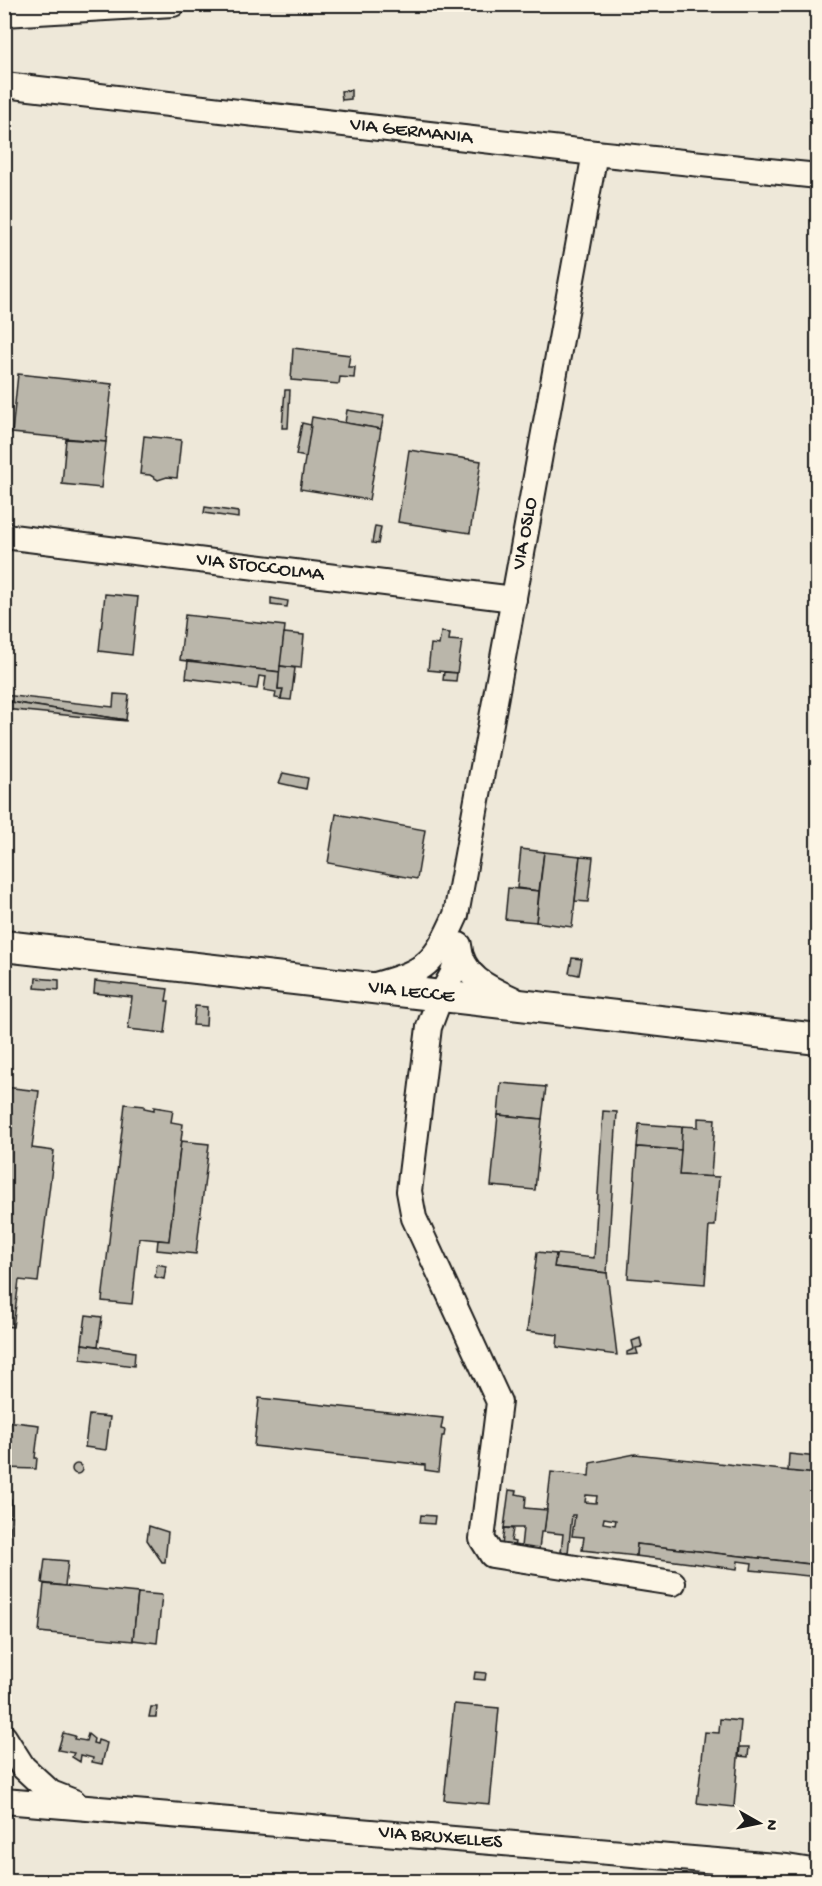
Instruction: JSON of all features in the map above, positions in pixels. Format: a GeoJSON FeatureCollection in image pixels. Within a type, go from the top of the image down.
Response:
{"type":"FeatureCollection","features":[{"type":"Feature","properties":{"kind":"main road","name":"VIA LECCE"},"geometry":{"type":"LineString","coordinates":[[4,946],[818,1040]]}},
{"type":"Feature","properties":{"kind":"street"},"geometry":{"type":"LineString","coordinates":[[4,14],[173,4]]}},
{"type":"Feature","properties":{"kind":"street","name":"VIA GERMANIA"},"geometry":{"type":"LineString","coordinates":[[4,85],[595,153],[818,176]]}},
{"type":"Feature","properties":{"kind":"street","name":"VIA OSLO"},"geometry":{"type":"LineString","coordinates":[[450,949],[595,153]]}},
{"type":"Feature","properties":{"kind":"street","name":"VIA STOCCOLMA"},"geometry":{"type":"LineString","coordinates":[[4,536],[514,599]]}},
{"type":"Feature","properties":{"kind":"street"},"geometry":{"type":"LineString","coordinates":[[367,988],[422,969],[450,949]]}},
{"type":"Feature","properties":{"kind":"street"},"geometry":{"type":"LineString","coordinates":[[450,949],[438,975],[441,995],[429,1027],[410,1191],[414,1218],[499,1402],[482,1539],[492,1555],[673,1583]]}},
{"type":"Feature","properties":{"kind":"street"},"geometry":{"type":"LineString","coordinates":[[450,949],[468,972],[485,987],[532,1007]]}},
{"type":"Feature","properties":{"kind":"street","name":"VIA BRUXELLES"},"geometry":{"type":"LineString","coordinates":[[4,1737],[24,1767],[51,1793],[94,1809]]}},
{"type":"Feature","properties":{"kind":"street","name":"VIA BRUXELLES"},"geometry":{"type":"LineString","coordinates":[[4,1802],[787,1867],[818,1872]]}},
{"type":"Feature","properties":{"kind":"street"},"geometry":{"type":"LineString","coordinates":[[787,1867],[808,1881]]}},
{"type":"Feature","properties":{"kind":"building"},"geometry":{"type":"Polygon","coordinates":[[[351,90],[351,99],[342,100],[341,91],[351,90]]]}},
{"type":"Feature","properties":{"kind":"building"},"geometry":{"type":"Polygon","coordinates":[[[293,348],[350,355],[348,367],[355,367],[354,378],[340,377],[339,384],[291,380],[293,348]]]}},
{"type":"Feature","properties":{"kind":"building"},"geometry":{"type":"Polygon","coordinates":[[[18,374],[112,384],[106,442],[12,433],[18,374]]]}},
{"type":"Feature","properties":{"kind":"building"},"geometry":{"type":"Polygon","coordinates":[[[285,390],[290,390],[288,428],[282,428],[285,390]]]}},
{"type":"Feature","properties":{"kind":"building"},"geometry":{"type":"Polygon","coordinates":[[[347,410],[384,416],[381,429],[345,423],[347,410]]]}},
{"type":"Feature","properties":{"kind":"building"},"geometry":{"type":"Polygon","coordinates":[[[312,417],[381,429],[369,500],[300,489],[312,417]]]}},
{"type":"Feature","properties":{"kind":"building"},"geometry":{"type":"Polygon","coordinates":[[[302,423],[311,425],[306,457],[296,455],[302,423]]]}},
{"type":"Feature","properties":{"kind":"building"},"geometry":{"type":"Polygon","coordinates":[[[144,436],[181,440],[177,478],[167,477],[158,480],[150,475],[140,474],[144,436]]]}},
{"type":"Feature","properties":{"kind":"building"},"geometry":{"type":"Polygon","coordinates":[[[66,439],[106,442],[101,488],[62,484],[66,439]]]}},
{"type":"Feature","properties":{"kind":"building"},"geometry":{"type":"Polygon","coordinates":[[[409,450],[481,461],[470,533],[398,522],[409,450]]]}},
{"type":"Feature","properties":{"kind":"building"},"geometry":{"type":"Polygon","coordinates":[[[205,507],[238,512],[238,518],[204,513],[205,507]]]}},
{"type":"Feature","properties":{"kind":"building"},"geometry":{"type":"Polygon","coordinates":[[[375,526],[381,527],[378,544],[372,543],[375,526]]]}},
{"type":"Feature","properties":{"kind":"building"},"geometry":{"type":"Polygon","coordinates":[[[105,594],[138,597],[132,655],[99,651],[105,594]]]}},
{"type":"Feature","properties":{"kind":"building"},"geometry":{"type":"Polygon","coordinates":[[[271,598],[288,601],[287,607],[271,605],[271,598]]]}},
{"type":"Feature","properties":{"kind":"building"},"geometry":{"type":"Polygon","coordinates":[[[185,615],[285,626],[280,672],[180,660],[185,615]]]}},
{"type":"Feature","properties":{"kind":"building"},"geometry":{"type":"Polygon","coordinates":[[[441,632],[450,633],[449,640],[462,641],[457,673],[428,670],[431,644],[439,645],[441,632]]]}},
{"type":"Feature","properties":{"kind":"building"},"geometry":{"type":"Polygon","coordinates":[[[284,633],[304,635],[301,668],[280,666],[284,633]]]}},
{"type":"Feature","properties":{"kind":"building"},"geometry":{"type":"Polygon","coordinates":[[[188,661],[280,672],[278,689],[283,689],[281,699],[275,698],[276,692],[264,690],[266,677],[259,676],[257,689],[186,678],[188,661]]]}},
{"type":"Feature","properties":{"kind":"building"},"geometry":{"type":"Polygon","coordinates":[[[280,666],[295,668],[291,700],[281,699],[283,689],[278,689],[280,666]]]}},
{"type":"Feature","properties":{"kind":"building"},"geometry":{"type":"Polygon","coordinates":[[[444,672],[457,673],[456,681],[443,680],[444,672]]]}},
{"type":"Feature","properties":{"kind":"building"},"geometry":{"type":"Polygon","coordinates":[[[114,694],[129,695],[126,720],[4,701],[4,695],[113,707],[114,694]]]}},
{"type":"Feature","properties":{"kind":"building"},"geometry":{"type":"Polygon","coordinates":[[[4,701],[126,720],[126,721],[4,709],[4,701]]]}},
{"type":"Feature","properties":{"kind":"building"},"geometry":{"type":"Polygon","coordinates":[[[283,773],[308,778],[306,789],[279,783],[283,773]]]}},
{"type":"Feature","properties":{"kind":"building"},"geometry":{"type":"Polygon","coordinates":[[[336,814],[425,830],[417,879],[328,863],[336,814]]]}},
{"type":"Feature","properties":{"kind":"building"},"geometry":{"type":"Polygon","coordinates":[[[521,849],[544,852],[539,891],[517,888],[521,849]]]}},
{"type":"Feature","properties":{"kind":"building"},"geometry":{"type":"Polygon","coordinates":[[[544,852],[580,856],[572,927],[536,922],[544,852]]]}},
{"type":"Feature","properties":{"kind":"building"},"geometry":{"type":"Polygon","coordinates":[[[580,856],[593,857],[588,902],[575,901],[580,856]]]}},
{"type":"Feature","properties":{"kind":"building"},"geometry":{"type":"Polygon","coordinates":[[[508,888],[539,891],[536,922],[505,919],[508,888]]]}},
{"type":"Feature","properties":{"kind":"building"},"geometry":{"type":"Polygon","coordinates":[[[572,958],[582,959],[579,975],[569,973],[572,958]]]}},
{"type":"Feature","properties":{"kind":"building"},"geometry":{"type":"Polygon","coordinates":[[[36,978],[59,980],[59,990],[35,988],[36,978]]]}},
{"type":"Feature","properties":{"kind":"building"},"geometry":{"type":"Polygon","coordinates":[[[95,981],[168,989],[166,1001],[169,1001],[165,1033],[128,1029],[132,997],[94,993],[95,981]]]}},
{"type":"Feature","properties":{"kind":"building"},"geometry":{"type":"Polygon","coordinates":[[[195,1006],[207,1007],[206,1026],[193,1025],[195,1006]]]}},
{"type":"Feature","properties":{"kind":"building"},"geometry":{"type":"Polygon","coordinates":[[[501,1083],[546,1087],[542,1119],[498,1115],[501,1083]]]}},
{"type":"Feature","properties":{"kind":"building"},"geometry":{"type":"Polygon","coordinates":[[[4,1087],[39,1091],[32,1148],[54,1151],[38,1282],[19,1280],[13,1327],[4,1326],[4,1087]]]}},
{"type":"Feature","properties":{"kind":"building"},"geometry":{"type":"Polygon","coordinates":[[[125,1104],[144,1106],[144,1108],[154,1110],[154,1107],[173,1110],[171,1122],[183,1124],[169,1241],[139,1238],[132,1304],[102,1301],[125,1104]]]}},
{"type":"Feature","properties":{"kind":"building"},"geometry":{"type":"Polygon","coordinates":[[[603,1111],[617,1112],[607,1273],[554,1267],[556,1254],[594,1258],[603,1111]]]}},
{"type":"Feature","properties":{"kind":"building"},"geometry":{"type":"Polygon","coordinates":[[[498,1115],[542,1119],[535,1190],[491,1186],[498,1115]]]}},
{"type":"Feature","properties":{"kind":"building"},"geometry":{"type":"Polygon","coordinates":[[[698,1118],[715,1119],[711,1177],[679,1175],[682,1126],[698,1127],[698,1118]]]}},
{"type":"Feature","properties":{"kind":"building"},"geometry":{"type":"Polygon","coordinates":[[[639,1124],[682,1127],[681,1150],[637,1147],[639,1124]]]}},
{"type":"Feature","properties":{"kind":"building"},"geometry":{"type":"Polygon","coordinates":[[[181,1141],[209,1144],[196,1254],[157,1250],[158,1240],[169,1241],[181,1141]]]}},
{"type":"Feature","properties":{"kind":"building"},"geometry":{"type":"Polygon","coordinates":[[[637,1147],[681,1150],[679,1175],[719,1177],[715,1226],[709,1226],[705,1284],[628,1278],[637,1147]]]}},
{"type":"Feature","properties":{"kind":"building"},"geometry":{"type":"Polygon","coordinates":[[[537,1252],[556,1254],[554,1267],[607,1273],[617,1355],[557,1347],[558,1335],[527,1331],[537,1252]]]}},
{"type":"Feature","properties":{"kind":"building"},"geometry":{"type":"Polygon","coordinates":[[[157,1264],[166,1266],[164,1279],[155,1277],[157,1264]]]}},
{"type":"Feature","properties":{"kind":"building"},"geometry":{"type":"Polygon","coordinates":[[[86,1315],[102,1317],[98,1346],[82,1344],[86,1315]]]}},
{"type":"Feature","properties":{"kind":"building"},"geometry":{"type":"Polygon","coordinates":[[[640,1338],[642,1347],[636,1348],[638,1354],[627,1355],[627,1352],[634,1349],[632,1341],[640,1338]]]}},
{"type":"Feature","properties":{"kind":"building"},"geometry":{"type":"Polygon","coordinates":[[[82,1344],[135,1352],[134,1366],[81,1359],[82,1344]]]}},
{"type":"Feature","properties":{"kind":"building"},"geometry":{"type":"Polygon","coordinates":[[[259,1398],[443,1418],[441,1429],[445,1430],[442,1436],[438,1472],[425,1470],[425,1465],[254,1446],[259,1398]]]}},
{"type":"Feature","properties":{"kind":"building"},"geometry":{"type":"Polygon","coordinates":[[[89,1415],[110,1417],[106,1450],[85,1447],[89,1415]]]}},
{"type":"Feature","properties":{"kind":"building"},"geometry":{"type":"Polygon","coordinates":[[[6,1421],[39,1425],[36,1469],[4,1468],[6,1421]]]}},
{"type":"Feature","properties":{"kind":"building"},"geometry":{"type":"Polygon","coordinates":[[[635,1454],[818,1474],[818,1565],[637,1544],[636,1556],[582,1550],[584,1537],[572,1536],[575,1515],[572,1515],[568,1553],[561,1552],[563,1534],[544,1532],[551,1472],[589,1476],[590,1463],[635,1454]],[[586,1495],[585,1502],[596,1503],[597,1496],[586,1495]],[[604,1518],[603,1523],[615,1525],[616,1520],[604,1518]]]}},
{"type":"Feature","properties":{"kind":"building"},"geometry":{"type":"Polygon","coordinates":[[[789,1454],[818,1457],[818,1474],[788,1471],[789,1454]]]}},
{"type":"Feature","properties":{"kind":"building"},"geometry":{"type":"Polygon","coordinates":[[[77,1464],[81,1465],[81,1473],[77,1474],[73,1473],[72,1469],[73,1465],[77,1464]]]}},
{"type":"Feature","properties":{"kind":"building"},"geometry":{"type":"Polygon","coordinates":[[[509,1490],[526,1496],[525,1508],[547,1510],[539,1550],[521,1547],[523,1528],[504,1528],[509,1490]]]}},
{"type":"Feature","properties":{"kind":"building"},"geometry":{"type":"Polygon","coordinates":[[[11,1500],[11,1516],[4,1516],[4,1501],[11,1500]]]}},
{"type":"Feature","properties":{"kind":"building"},"geometry":{"type":"Polygon","coordinates":[[[421,1515],[435,1516],[434,1524],[420,1523],[421,1515]]]}},
{"type":"Feature","properties":{"kind":"building"},"geometry":{"type":"Polygon","coordinates":[[[4,1516],[11,1516],[9,1554],[4,1554],[4,1516]]]}},
{"type":"Feature","properties":{"kind":"building"},"geometry":{"type":"Polygon","coordinates":[[[149,1526],[168,1532],[165,1562],[162,1562],[147,1540],[149,1526]]]}},
{"type":"Feature","properties":{"kind":"building"},"geometry":{"type":"Polygon","coordinates":[[[504,1528],[513,1529],[511,1541],[515,1542],[514,1547],[502,1546],[504,1528]]]}},
{"type":"Feature","properties":{"kind":"building"},"geometry":{"type":"Polygon","coordinates":[[[637,1544],[818,1565],[818,1577],[751,1570],[752,1563],[738,1561],[737,1569],[636,1556],[637,1544]]]}},
{"type":"Feature","properties":{"kind":"building"},"geometry":{"type":"Polygon","coordinates":[[[45,1559],[68,1561],[65,1586],[42,1583],[45,1559]]]}},
{"type":"Feature","properties":{"kind":"building"},"geometry":{"type":"Polygon","coordinates":[[[44,1584],[138,1593],[133,1641],[39,1632],[44,1584]]]}},
{"type":"Feature","properties":{"kind":"building"},"geometry":{"type":"Polygon","coordinates":[[[138,1593],[162,1595],[157,1643],[133,1640],[138,1593]]]}},
{"type":"Feature","properties":{"kind":"building"},"geometry":{"type":"Polygon","coordinates":[[[475,1672],[486,1673],[485,1680],[474,1679],[475,1672]]]}},
{"type":"Feature","properties":{"kind":"building"},"geometry":{"type":"Polygon","coordinates":[[[454,1704],[499,1708],[490,1804],[444,1800],[454,1704]]]}},
{"type":"Feature","properties":{"kind":"building"},"geometry":{"type":"Polygon","coordinates":[[[151,1707],[157,1707],[156,1717],[149,1717],[151,1707]]]}},
{"type":"Feature","properties":{"kind":"building"},"geometry":{"type":"Polygon","coordinates":[[[720,1719],[741,1721],[734,1807],[697,1803],[705,1732],[719,1733],[720,1719]]]}},
{"type":"Feature","properties":{"kind":"building"},"geometry":{"type":"Polygon","coordinates":[[[63,1733],[75,1736],[74,1739],[86,1741],[88,1734],[94,1739],[93,1743],[97,1744],[98,1740],[107,1743],[102,1764],[92,1762],[93,1758],[81,1755],[80,1762],[72,1757],[74,1753],[58,1750],[63,1733]]]}},
{"type":"Feature","properties":{"kind":"building"},"geometry":{"type":"Polygon","coordinates":[[[740,1747],[749,1747],[748,1757],[739,1756],[740,1747]]]}}]}
